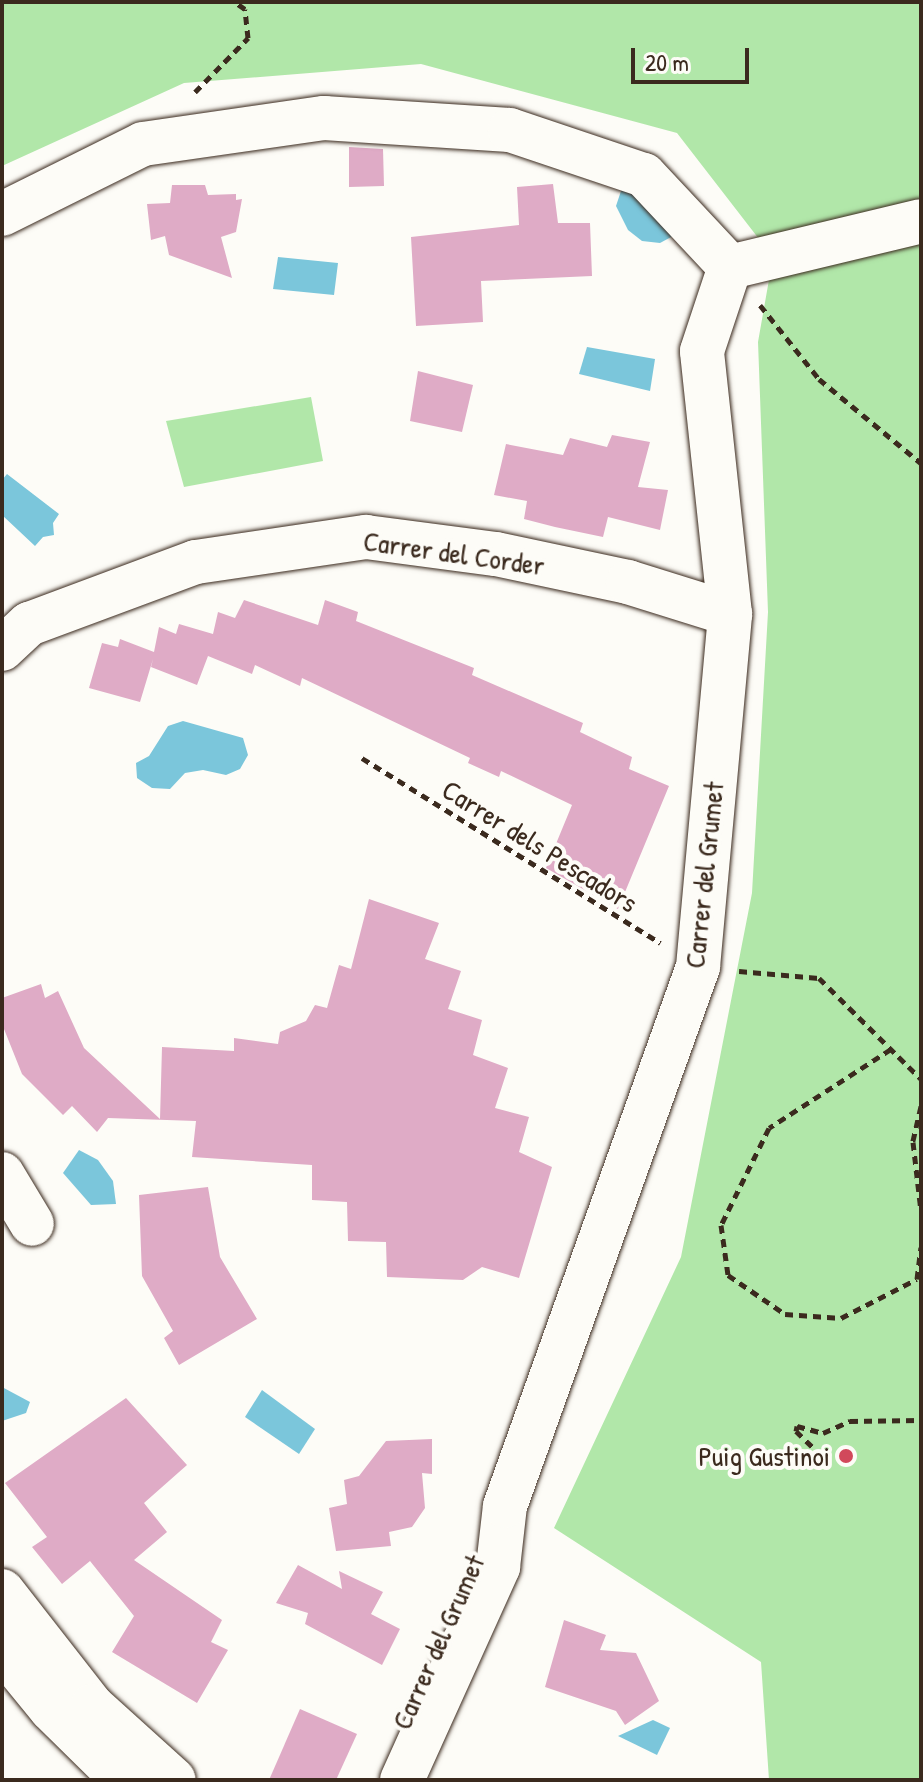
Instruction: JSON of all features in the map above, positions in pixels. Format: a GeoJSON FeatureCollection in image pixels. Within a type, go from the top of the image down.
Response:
{"type":"FeatureCollection","features":[{"type":"Feature","properties":{"kind":"street"},"geometry":{"type":"LineString","coordinates":[[2,214],[143,144],[324,118],[510,130],[644,175],[730,267],[921,221]]}},
{"type":"Feature","properties":{"kind":"street","name":"Carrer del Grumet"},"geometry":{"type":"LineString","coordinates":[[402,1780],[498,1567],[505,1506],[698,967],[730,614],[702,351],[730,267]]}},
{"type":"Feature","properties":{"kind":"street","name":"Carrer del Corder"},"geometry":{"type":"LineString","coordinates":[[2,649],[29,624],[196,562],[366,537],[526,560],[628,582],[730,614]]}},
{"type":"Feature","properties":{"kind":"street"},"geometry":{"type":"LineString","coordinates":[[2,1174],[32,1224]]}},
{"type":"Feature","properties":{"kind":"street","name":"Carrer del Grumet"},"geometry":{"type":"LineString","coordinates":[[375,1780],[487,1532],[505,1506]]}},
{"type":"Feature","properties":{"kind":"street"},"geometry":{"type":"LineString","coordinates":[[2,1591],[92,1706],[174,1780]]}},
{"type":"Feature","properties":{"kind":"street"},"geometry":{"type":"LineString","coordinates":[[2,1649],[51,1709],[123,1780]]}},
{"type":"Feature","properties":{"kind":"path"},"geometry":{"type":"LineString","coordinates":[[143,144],[248,38],[245,9],[235,2]]}},
{"type":"Feature","properties":{"kind":"path"},"geometry":{"type":"LineString","coordinates":[[730,267],[819,379],[921,463]]}},
{"type":"Feature","properties":{"kind":"path","name":"Carrer dels Pescadors"},"geometry":{"type":"LineString","coordinates":[[362,758],[698,967]]}},
{"type":"Feature","properties":{"kind":"path"},"geometry":{"type":"LineString","coordinates":[[698,967],[819,978],[921,1079]]}},
{"type":"Feature","properties":{"kind":"path"},"geometry":{"type":"LineString","coordinates":[[891,1049],[769,1128],[721,1225],[728,1275],[785,1314],[841,1318],[919,1280],[921,1247]]}},
{"type":"Feature","properties":{"kind":"path"},"geometry":{"type":"LineString","coordinates":[[921,1106],[913,1142],[921,1211]]}},
{"type":"Feature","properties":{"kind":"path"},"geometry":{"type":"LineString","coordinates":[[818,1452],[796,1431],[797,1426],[823,1433],[850,1421],[921,1420]]}},
{"type":"Feature","properties":{"kind":"green space"},"geometry":{"type":"Polygon","coordinates":[[[2,2],[921,2],[921,1780],[769,1780],[761,1662],[554,1528],[681,1257],[752,893],[768,612],[758,342],[773,257],[677,133],[421,64],[184,83],[2,166],[2,2]]]}},
{"type":"Feature","properties":{"kind":"green space"},"geometry":{"type":"Polygon","coordinates":[[[311,397],[323,461],[184,487],[166,421],[311,397]]]}},
{"type":"Feature","properties":{"kind":"water"},"geometry":{"type":"Polygon","coordinates":[[[634,183],[673,236],[660,243],[642,241],[628,230],[616,206],[621,191],[634,183]]]}},
{"type":"Feature","properties":{"kind":"water"},"geometry":{"type":"Polygon","coordinates":[[[278,257],[338,263],[334,295],[273,289],[278,257]]]}},
{"type":"Feature","properties":{"kind":"water"},"geometry":{"type":"Polygon","coordinates":[[[587,347],[655,359],[650,391],[579,374],[587,347]]]}},
{"type":"Feature","properties":{"kind":"water"},"geometry":{"type":"Polygon","coordinates":[[[7,474],[59,514],[53,523],[54,535],[43,537],[35,546],[2,515],[2,480],[7,474]]]}},
{"type":"Feature","properties":{"kind":"water"},"geometry":{"type":"Polygon","coordinates":[[[183,721],[243,738],[248,755],[240,769],[226,775],[203,770],[185,773],[170,789],[152,788],[137,778],[136,763],[149,756],[168,726],[183,721]]]}},
{"type":"Feature","properties":{"kind":"water"},"geometry":{"type":"Polygon","coordinates":[[[79,1150],[98,1160],[113,1181],[116,1204],[91,1205],[63,1173],[79,1150]]]}},
{"type":"Feature","properties":{"kind":"water"},"geometry":{"type":"Polygon","coordinates":[[[2,1387],[30,1402],[26,1413],[2,1421],[2,1387]]]}},
{"type":"Feature","properties":{"kind":"water"},"geometry":{"type":"Polygon","coordinates":[[[262,1390],[315,1429],[299,1454],[245,1417],[262,1390]]]}},
{"type":"Feature","properties":{"kind":"water"},"geometry":{"type":"Polygon","coordinates":[[[653,1720],[670,1728],[657,1755],[618,1736],[653,1720]]]}},
{"type":"Feature","properties":{"kind":"building"},"geometry":{"type":"Polygon","coordinates":[[[349,147],[383,149],[384,186],[349,187],[349,147]]]}},
{"type":"Feature","properties":{"kind":"building"},"geometry":{"type":"Polygon","coordinates":[[[553,184],[558,223],[590,223],[592,276],[481,281],[483,322],[416,326],[411,237],[519,225],[517,187],[553,184]]]}},
{"type":"Feature","properties":{"kind":"building"},"geometry":{"type":"Polygon","coordinates":[[[172,185],[205,185],[208,195],[236,194],[236,200],[242,199],[236,232],[221,237],[232,278],[169,255],[165,236],[151,240],[147,204],[170,203],[172,185]]]}},
{"type":"Feature","properties":{"kind":"building"},"geometry":{"type":"Polygon","coordinates":[[[418,371],[473,385],[462,432],[410,421],[418,371]]]}},
{"type":"Feature","properties":{"kind":"building"},"geometry":{"type":"Polygon","coordinates":[[[612,435],[650,442],[638,487],[668,490],[660,530],[608,517],[603,537],[555,527],[524,519],[527,501],[494,495],[506,444],[563,455],[570,438],[607,447],[612,435]]]}},
{"type":"Feature","properties":{"kind":"building"},"geometry":{"type":"Polygon","coordinates":[[[244,600],[318,625],[325,600],[358,612],[356,621],[474,668],[472,675],[583,723],[580,732],[632,757],[629,769],[669,786],[618,909],[546,868],[572,805],[501,771],[499,777],[468,763],[470,758],[302,678],[300,686],[255,665],[252,674],[208,656],[197,685],[151,667],[153,659],[140,702],[89,688],[102,643],[118,647],[120,639],[154,652],[159,627],[176,634],[179,624],[213,634],[218,612],[235,618],[244,600]]]}},
{"type":"Feature","properties":{"kind":"building"},"geometry":{"type":"Polygon","coordinates":[[[369,899],[439,923],[425,959],[461,971],[448,1009],[482,1020],[473,1055],[508,1068],[495,1108],[529,1117],[519,1152],[552,1167],[519,1278],[482,1267],[463,1280],[387,1277],[386,1242],[348,1241],[347,1202],[312,1200],[312,1165],[192,1157],[196,1121],[108,1118],[97,1132],[72,1106],[63,1115],[22,1074],[2,1024],[2,998],[41,984],[45,998],[58,991],[84,1048],[160,1119],[162,1047],[234,1051],[234,1038],[278,1044],[280,1032],[306,1021],[315,1005],[327,1008],[339,965],[351,969],[369,899]]]}},
{"type":"Feature","properties":{"kind":"building"},"geometry":{"type":"Polygon","coordinates":[[[208,1187],[220,1257],[257,1319],[179,1365],[164,1338],[173,1331],[142,1276],[139,1195],[208,1187]]]}},
{"type":"Feature","properties":{"kind":"building"},"geometry":{"type":"Polygon","coordinates":[[[126,1398],[187,1465],[144,1503],[167,1532],[134,1560],[222,1620],[211,1642],[228,1650],[197,1703],[112,1652],[134,1616],[90,1561],[62,1584],[32,1547],[47,1537],[5,1483],[126,1398]]]}},
{"type":"Feature","properties":{"kind":"building"},"geometry":{"type":"Polygon","coordinates":[[[432,1439],[432,1474],[422,1473],[425,1508],[412,1527],[389,1532],[391,1546],[336,1551],[329,1508],[347,1504],[344,1480],[359,1476],[386,1441],[432,1439]]]}},
{"type":"Feature","properties":{"kind":"building"},"geometry":{"type":"Polygon","coordinates":[[[298,1565],[342,1589],[339,1571],[383,1592],[371,1614],[400,1629],[382,1665],[305,1624],[308,1613],[276,1603],[298,1565]]]}},
{"type":"Feature","properties":{"kind":"building"},"geometry":{"type":"Polygon","coordinates":[[[564,1620],[606,1635],[600,1650],[636,1653],[659,1701],[625,1725],[616,1711],[545,1687],[564,1620]]]}},
{"type":"Feature","properties":{"kind":"building"},"geometry":{"type":"Polygon","coordinates":[[[300,1709],[357,1734],[336,1780],[269,1780],[300,1709]]]}},
{"type":"Feature","properties":{"kind":"place","name":"Puig Gustinoi"},"geometry":{"type":"Point","coordinates":[846,1456]}}]}
